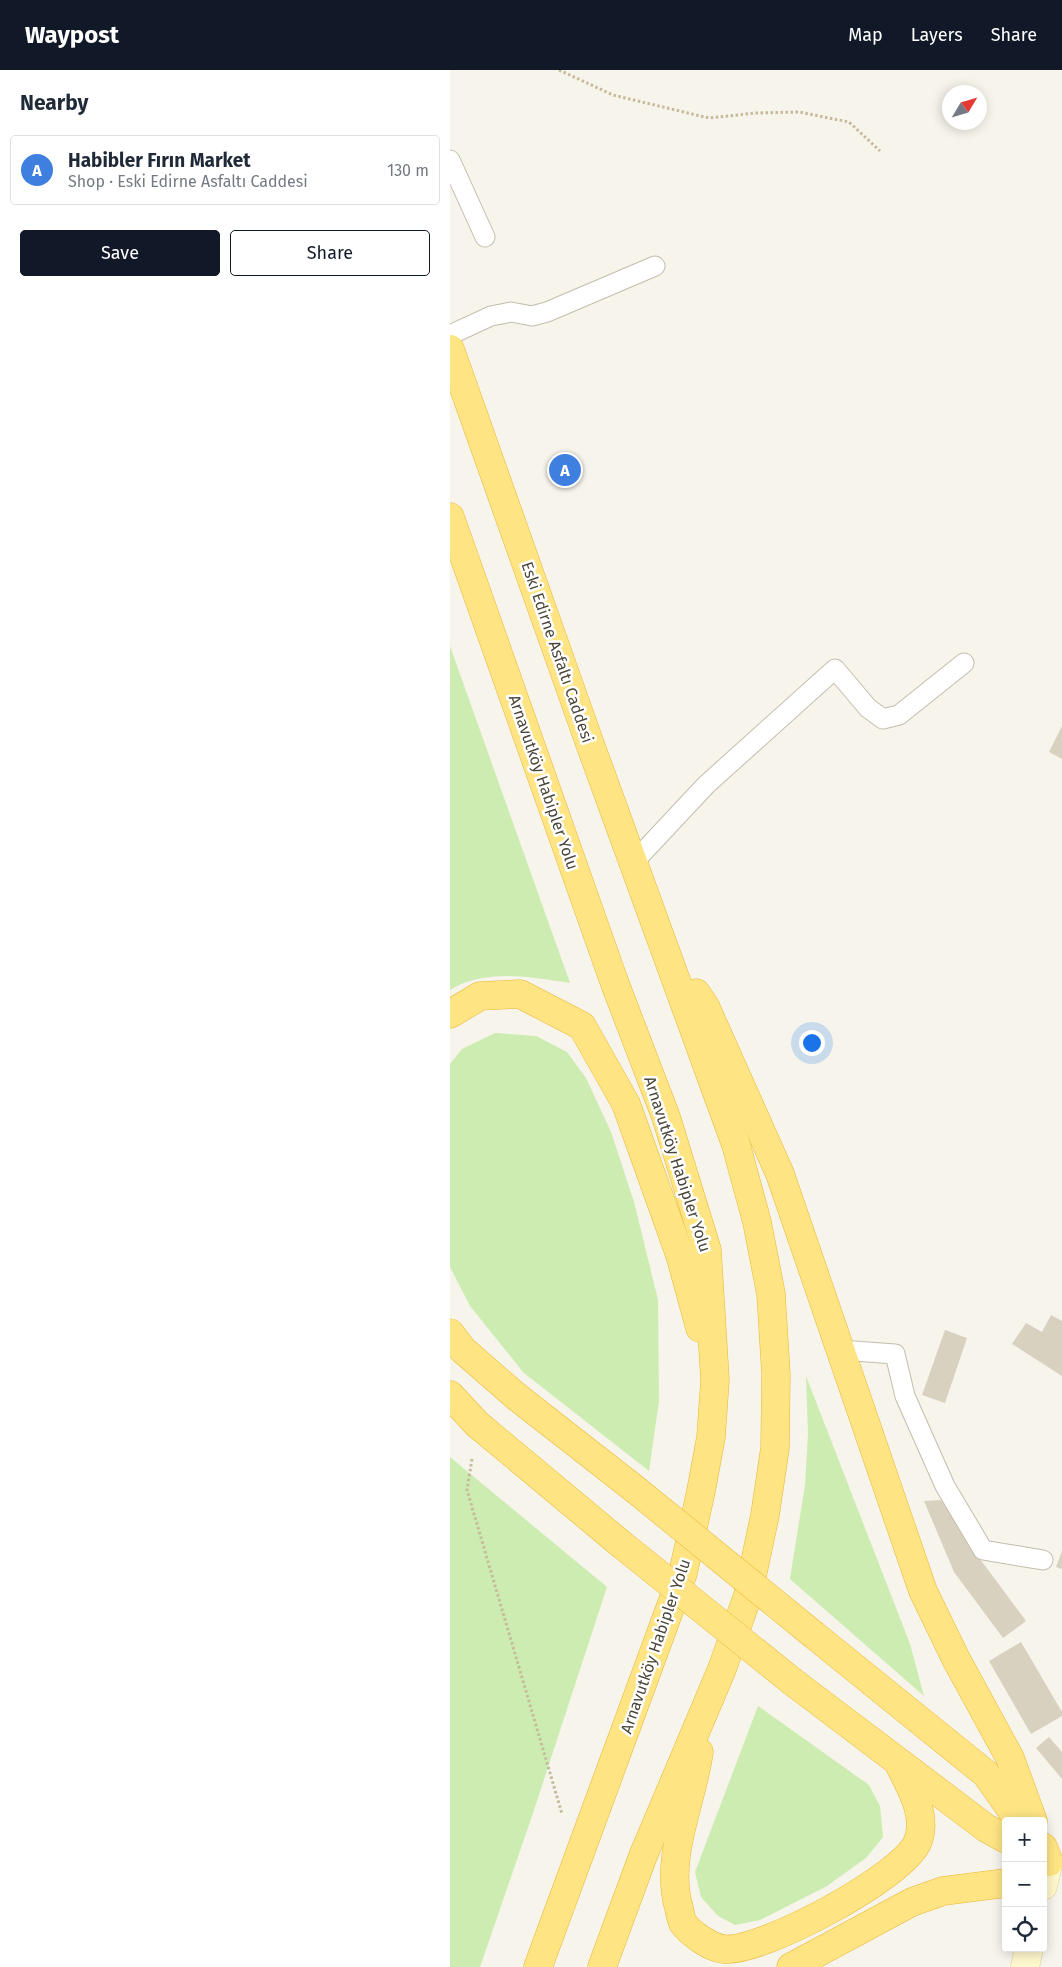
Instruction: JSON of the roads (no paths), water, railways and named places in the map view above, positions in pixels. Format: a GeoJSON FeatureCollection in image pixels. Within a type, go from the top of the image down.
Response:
{"type":"FeatureCollection","features":[{"type":"Feature","properties":{"kind":"highway","name":"Eski Edirne Asfaltı Caddesi"},"geometry":{"type":"LineString","coordinates":[[450,349],[668,955]]}},
{"type":"Feature","properties":{"kind":"highway","name":"Arnavutköy Habipler Yolu"},"geometry":{"type":"LineString","coordinates":[[450,517],[615,984],[666,1117],[707,1250],[715,1380],[711,1437],[683,1573],[538,1967]]}},
{"type":"Feature","properties":{"kind":"highway"},"geometry":{"type":"LineString","coordinates":[[668,955],[705,1006],[780,1174],[923,1590],[956,1659],[1010,1758],[1032,1817]]}},
{"type":"Feature","properties":{"kind":"highway"},"geometry":{"type":"LineString","coordinates":[[668,955],[736,1145],[756,1222],[771,1294],[776,1375],[775,1448],[766,1515],[748,1595],[702,1729],[696,1776],[677,1848],[674,1894],[683,1923],[704,1943],[723,1949],[745,1947],[772,1938],[817,1917],[873,1883],[904,1861],[918,1841],[921,1823],[918,1805],[898,1762]]}},
{"type":"Feature","properties":{"kind":"highway"},"geometry":{"type":"LineString","coordinates":[[450,1014],[480,996],[520,994],[582,1026],[626,1104],[680,1256],[715,1380]]}},
{"type":"Feature","properties":{"kind":"highway"},"geometry":{"type":"LineString","coordinates":[[450,1332],[464,1350],[517,1397],[636,1490],[986,1774],[1017,1817]]}},
{"type":"Feature","properties":{"kind":"highway"},"geometry":{"type":"LineString","coordinates":[[450,1395],[477,1424],[621,1544],[793,1682],[986,1828],[1002,1836]]}},
{"type":"Feature","properties":{"kind":"highway"},"geometry":{"type":"LineString","coordinates":[[602,1967],[643,1856],[722,1669]]}},
{"type":"Feature","properties":{"kind":"highway"},"geometry":{"type":"LineString","coordinates":[[792,1967],[912,1902],[943,1891],[1002,1884]]}},
{"type":"Feature","properties":{"kind":"main road"},"geometry":{"type":"LineString","coordinates":[[1025,1967],[1028,1952]]}},
{"type":"Feature","properties":{"kind":"lane"},"geometry":{"type":"LineString","coordinates":[[450,160],[485,237]]}},
{"type":"Feature","properties":{"kind":"lane"},"geometry":{"type":"LineString","coordinates":[[450,335],[491,316],[510,312],[532,316],[547,312],[656,266]]}},
{"type":"Feature","properties":{"kind":"lane"},"geometry":{"type":"LineString","coordinates":[[634,863],[706,785],[835,669],[868,708],[883,719],[900,716],[964,663]]}},
{"type":"Feature","properties":{"kind":"lane"},"geometry":{"type":"LineString","coordinates":[[840,1350],[895,1354],[905,1396],[945,1486],[983,1550],[1043,1560]]}},
{"type":"Feature","properties":{"kind":"place","name":"Habibler Fırın Market"},"geometry":{"type":"Point","coordinates":[565,470]}}]}
